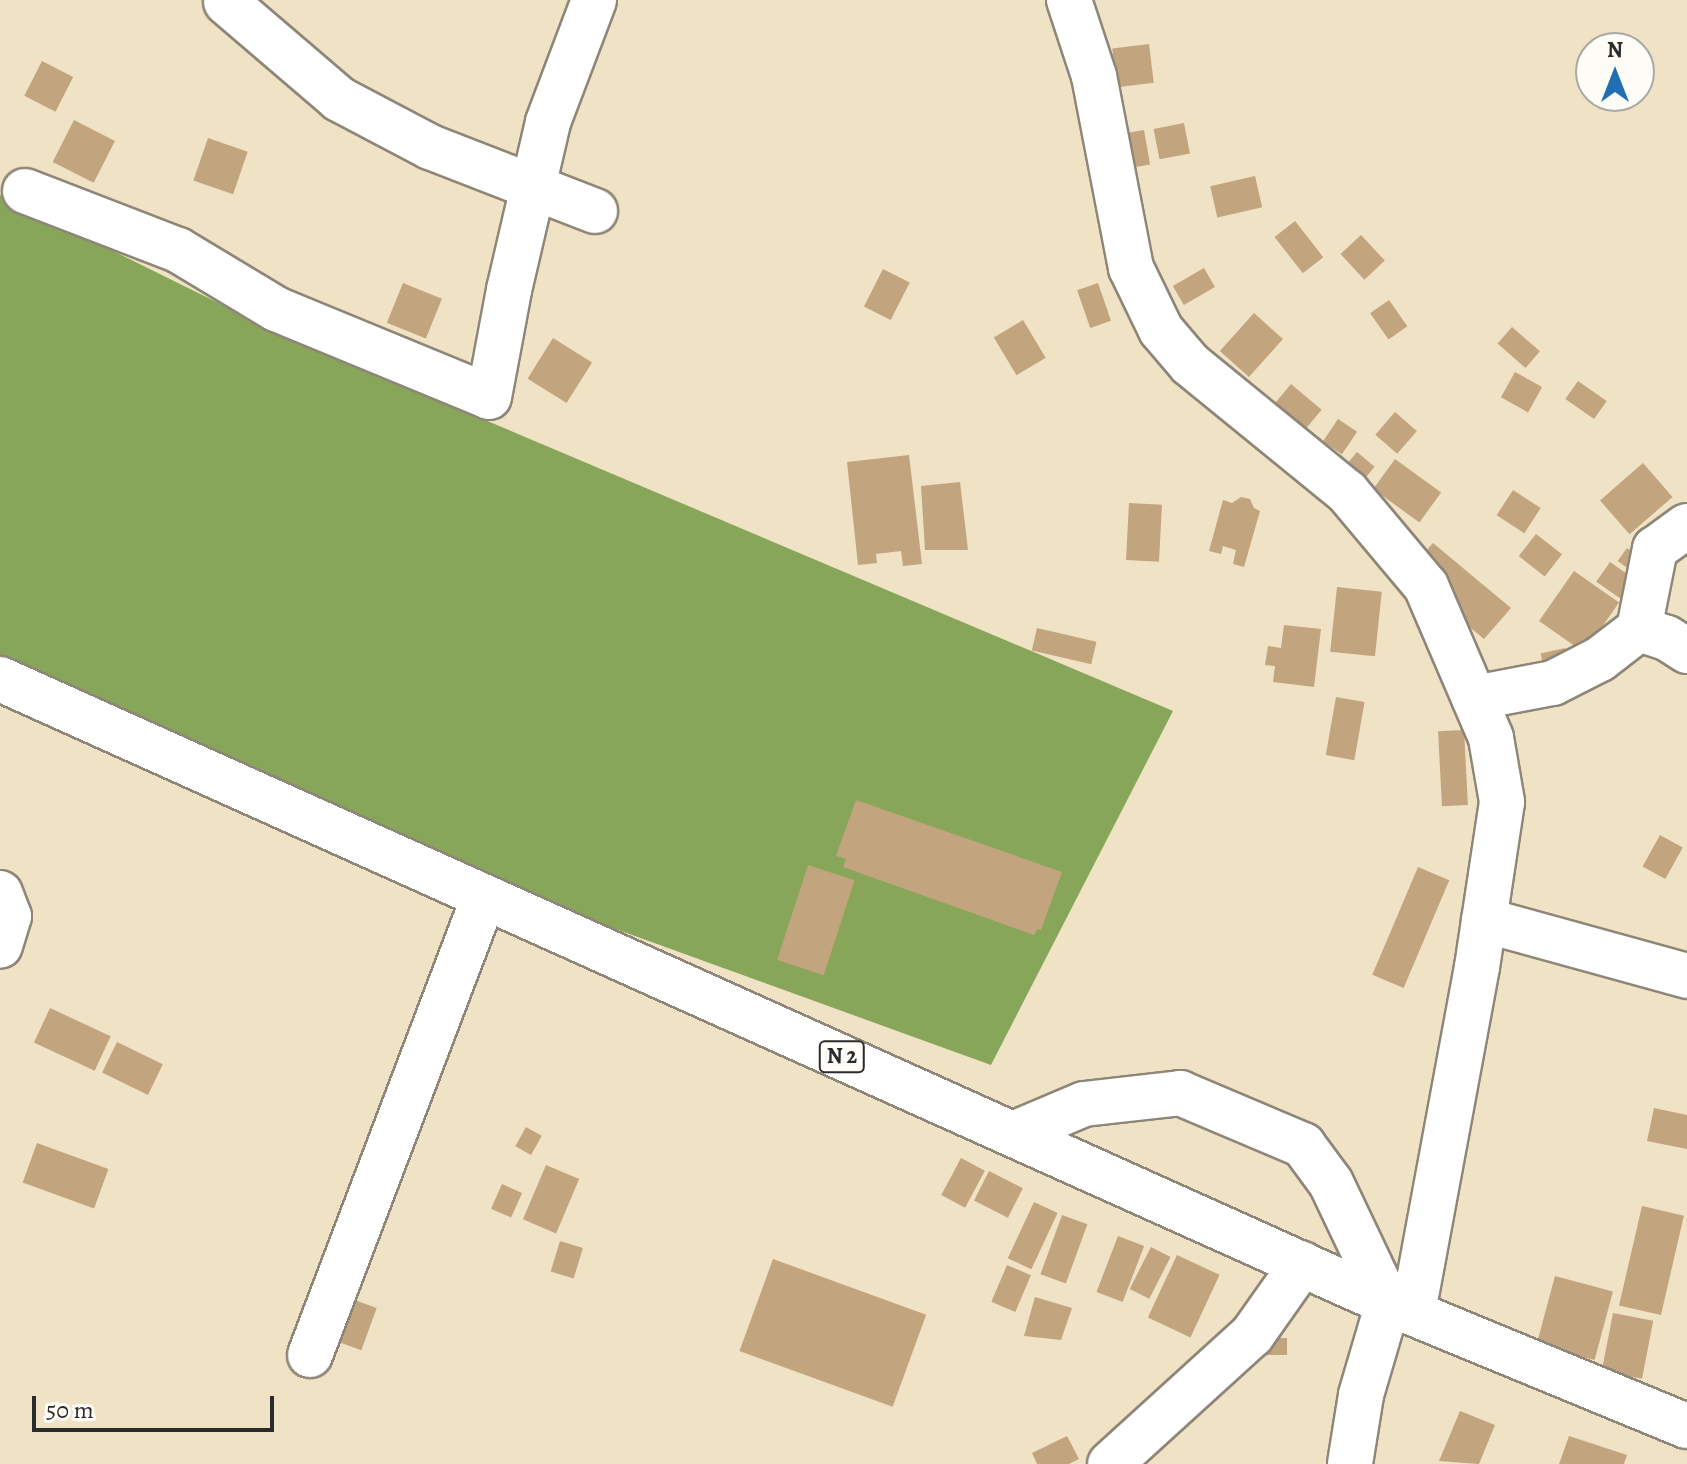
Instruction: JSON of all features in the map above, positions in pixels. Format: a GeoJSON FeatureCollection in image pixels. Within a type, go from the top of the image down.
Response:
{"type":"FeatureCollection","features":[{"type":"Feature","properties":{"kind":"street"},"geometry":{"type":"LineString","coordinates":[[25,191],[178,250],[276,309],[489,397],[548,122],[594,0]]}},
{"type":"Feature","properties":{"kind":"street"},"geometry":{"type":"LineString","coordinates":[[1069,0],[1094,76],[1131,268],[1161,330],[1190,364],[1347,492],[1426,586],[1491,738],[1502,802],[1484,920],[1401,1308],[1361,1395],[1350,1464]]}},
{"type":"Feature","properties":{"kind":"street"},"geometry":{"type":"LineString","coordinates":[[226,2],[339,99],[430,147],[595,211]]}},
{"type":"Feature","properties":{"kind":"street"},"geometry":{"type":"LineString","coordinates":[[1474,698],[1553,683],[1600,659],[1639,629],[1655,549],[1687,526]]}},
{"type":"Feature","properties":{"kind":"street"},"geometry":{"type":"LineString","coordinates":[[1639,629],[1667,638],[1687,651]]}},
{"type":"Feature","properties":{"kind":"street","name":"N 2"},"geometry":{"type":"LineString","coordinates":[[0,679],[1401,1308],[1687,1426]]}},
{"type":"Feature","properties":{"kind":"street"},"geometry":{"type":"LineString","coordinates":[[0,893],[9,916],[0,946]]}},
{"type":"Feature","properties":{"kind":"street"},"geometry":{"type":"LineString","coordinates":[[310,1355],[484,897]]}},
{"type":"Feature","properties":{"kind":"street"},"geometry":{"type":"LineString","coordinates":[[1484,920],[1687,976]]}},
{"type":"Feature","properties":{"kind":"street"},"geometry":{"type":"LineString","coordinates":[[1013,1134],[1084,1104],[1180,1093],[1303,1145],[1331,1183],[1401,1308]]}},
{"type":"Feature","properties":{"kind":"street"},"geometry":{"type":"LineString","coordinates":[[1110,1464],[1252,1335],[1302,1264]]}},
{"type":"Feature","properties":{"kind":"green space"},"geometry":{"type":"Polygon","coordinates":[[[0,195],[277,332],[1173,711],[991,1065],[301,815],[0,679],[0,195]]]}},
{"type":"Feature","properties":{"kind":"building"},"geometry":{"type":"Polygon","coordinates":[[[1149,44],[1154,83],[1117,87],[1112,49],[1149,44]]]}},
{"type":"Feature","properties":{"kind":"building"},"geometry":{"type":"Polygon","coordinates":[[[42,61],[73,77],[55,112],[24,96],[42,61]]]}},
{"type":"Feature","properties":{"kind":"building"},"geometry":{"type":"Polygon","coordinates":[[[74,120],[115,141],[94,183],[53,162],[74,120]]]}},
{"type":"Feature","properties":{"kind":"building"},"geometry":{"type":"Polygon","coordinates":[[[1184,123],[1190,153],[1159,159],[1154,129],[1184,123]]]}},
{"type":"Feature","properties":{"kind":"building"},"geometry":{"type":"Polygon","coordinates":[[[1144,130],[1150,164],[1122,170],[1115,135],[1144,130]]]}},
{"type":"Feature","properties":{"kind":"building"},"geometry":{"type":"Polygon","coordinates":[[[208,138],[248,152],[233,194],[193,181],[208,138]]]}},
{"type":"Feature","properties":{"kind":"building"},"geometry":{"type":"Polygon","coordinates":[[[1255,176],[1262,207],[1217,218],[1210,186],[1255,176]]]}},
{"type":"Feature","properties":{"kind":"building"},"geometry":{"type":"Polygon","coordinates":[[[1295,221],[1323,257],[1303,273],[1275,237],[1295,221]]]}},
{"type":"Feature","properties":{"kind":"building"},"geometry":{"type":"Polygon","coordinates":[[[1361,235],[1385,261],[1364,280],[1341,254],[1361,235]]]}},
{"type":"Feature","properties":{"kind":"building"},"geometry":{"type":"Polygon","coordinates":[[[1204,268],[1215,287],[1184,305],[1173,286],[1204,268]]]}},
{"type":"Feature","properties":{"kind":"building"},"geometry":{"type":"Polygon","coordinates":[[[883,269],[910,283],[891,320],[864,306],[883,269]]]}},
{"type":"Feature","properties":{"kind":"building"},"geometry":{"type":"Polygon","coordinates":[[[403,283],[442,299],[426,339],[387,323],[403,283]]]}},
{"type":"Feature","properties":{"kind":"building"},"geometry":{"type":"Polygon","coordinates":[[[1098,283],[1111,321],[1090,328],[1077,290],[1098,283]]]}},
{"type":"Feature","properties":{"kind":"building"},"geometry":{"type":"Polygon","coordinates":[[[1389,300],[1407,326],[1389,339],[1370,313],[1389,300]]]}},
{"type":"Feature","properties":{"kind":"building"},"geometry":{"type":"Polygon","coordinates":[[[1254,313],[1283,339],[1249,377],[1220,351],[1254,313]]]}},
{"type":"Feature","properties":{"kind":"building"},"geometry":{"type":"Polygon","coordinates":[[[1023,320],[1046,358],[1017,375],[994,338],[1023,320]]]}},
{"type":"Feature","properties":{"kind":"building"},"geometry":{"type":"Polygon","coordinates":[[[1512,327],[1540,351],[1525,368],[1498,344],[1512,327]]]}},
{"type":"Feature","properties":{"kind":"building"},"geometry":{"type":"Polygon","coordinates":[[[553,338],[592,362],[567,403],[528,379],[553,338]]]}},
{"type":"Feature","properties":{"kind":"building"},"geometry":{"type":"Polygon","coordinates":[[[1515,372],[1542,387],[1528,412],[1501,397],[1515,372]]]}},
{"type":"Feature","properties":{"kind":"building"},"geometry":{"type":"Polygon","coordinates":[[[1578,381],[1607,401],[1594,419],[1565,399],[1578,381]]]}},
{"type":"Feature","properties":{"kind":"building"},"geometry":{"type":"Polygon","coordinates":[[[1291,384],[1322,410],[1304,430],[1274,405],[1291,384]]]}},
{"type":"Feature","properties":{"kind":"building"},"geometry":{"type":"Polygon","coordinates":[[[1395,412],[1417,431],[1397,454],[1375,435],[1395,412]]]}},
{"type":"Feature","properties":{"kind":"building"},"geometry":{"type":"Polygon","coordinates":[[[1338,419],[1357,432],[1342,454],[1323,441],[1338,419]]]}},
{"type":"Feature","properties":{"kind":"building"},"geometry":{"type":"Polygon","coordinates":[[[1357,452],[1375,467],[1358,487],[1340,472],[1357,452]]]}},
{"type":"Feature","properties":{"kind":"building"},"geometry":{"type":"Polygon","coordinates":[[[909,455],[922,564],[903,566],[901,551],[876,554],[877,563],[858,565],[847,462],[909,455]]]}},
{"type":"Feature","properties":{"kind":"building"},"geometry":{"type":"Polygon","coordinates":[[[1395,459],[1441,493],[1419,522],[1373,489],[1395,459]]]}},
{"type":"Feature","properties":{"kind":"building"},"geometry":{"type":"Polygon","coordinates":[[[1643,463],[1673,497],[1630,534],[1600,500],[1643,463]]]}},
{"type":"Feature","properties":{"kind":"building"},"geometry":{"type":"Polygon","coordinates":[[[960,482],[968,550],[925,550],[921,486],[960,482]]]}},
{"type":"Feature","properties":{"kind":"building"},"geometry":{"type":"Polygon","coordinates":[[[1513,490],[1541,508],[1524,533],[1497,515],[1513,490]]]}},
{"type":"Feature","properties":{"kind":"building"},"geometry":{"type":"Polygon","coordinates":[[[1241,497],[1250,499],[1254,508],[1260,511],[1244,567],[1233,564],[1236,550],[1223,546],[1221,554],[1209,551],[1223,500],[1232,503],[1241,497]]]}},
{"type":"Feature","properties":{"kind":"building"},"geometry":{"type":"Polygon","coordinates":[[[1129,503],[1162,505],[1159,562],[1126,560],[1129,503]]]}},
{"type":"Feature","properties":{"kind":"building"},"geometry":{"type":"Polygon","coordinates":[[[1536,534],[1562,554],[1545,576],[1519,556],[1536,534]]]}},
{"type":"Feature","properties":{"kind":"building"},"geometry":{"type":"Polygon","coordinates":[[[1433,543],[1511,608],[1484,639],[1437,600],[1419,559],[1433,543]]]}},
{"type":"Feature","properties":{"kind":"building"},"geometry":{"type":"Polygon","coordinates":[[[1627,548],[1649,564],[1639,577],[1618,561],[1627,548]]]}},
{"type":"Feature","properties":{"kind":"building"},"geometry":{"type":"Polygon","coordinates":[[[1610,562],[1637,581],[1623,601],[1596,582],[1610,562]]]}},
{"type":"Feature","properties":{"kind":"building"},"geometry":{"type":"Polygon","coordinates":[[[1574,571],[1619,603],[1584,653],[1539,621],[1574,571]]]}},
{"type":"Feature","properties":{"kind":"building"},"geometry":{"type":"Polygon","coordinates":[[[1337,587],[1382,592],[1375,656],[1330,652],[1337,587]]]}},
{"type":"Feature","properties":{"kind":"building"},"geometry":{"type":"Polygon","coordinates":[[[1284,625],[1321,629],[1314,687],[1273,682],[1275,666],[1265,665],[1268,646],[1281,648],[1284,625]]]}},
{"type":"Feature","properties":{"kind":"building"},"geometry":{"type":"Polygon","coordinates":[[[1037,628],[1096,642],[1091,664],[1032,650],[1037,628]]]}},
{"type":"Feature","properties":{"kind":"building"},"geometry":{"type":"Polygon","coordinates":[[[1565,648],[1570,669],[1546,675],[1541,654],[1565,648]]]}},
{"type":"Feature","properties":{"kind":"building"},"geometry":{"type":"Polygon","coordinates":[[[1336,697],[1365,702],[1354,760],[1326,755],[1336,697]]]}},
{"type":"Feature","properties":{"kind":"building"},"geometry":{"type":"Polygon","coordinates":[[[1464,730],[1468,805],[1442,806],[1438,731],[1464,730]]]}},
{"type":"Feature","properties":{"kind":"building"},"geometry":{"type":"Polygon","coordinates":[[[856,800],[1062,872],[1041,930],[1037,929],[1034,935],[843,867],[846,859],[836,856],[856,800]]]}},
{"type":"Feature","properties":{"kind":"building"},"geometry":{"type":"Polygon","coordinates":[[[1660,835],[1683,848],[1665,879],[1643,866],[1660,835]]]}},
{"type":"Feature","properties":{"kind":"building"},"geometry":{"type":"Polygon","coordinates":[[[808,865],[855,880],[824,975],[777,960],[808,865]]]}},
{"type":"Feature","properties":{"kind":"building"},"geometry":{"type":"Polygon","coordinates":[[[1418,867],[1449,880],[1404,988],[1372,975],[1418,867]]]}},
{"type":"Feature","properties":{"kind":"building"},"geometry":{"type":"Polygon","coordinates":[[[50,1008],[111,1036],[95,1071],[34,1042],[50,1008]]]}},
{"type":"Feature","properties":{"kind":"building"},"geometry":{"type":"Polygon","coordinates":[[[117,1042],[163,1064],[148,1095],[102,1073],[117,1042]]]}},
{"type":"Feature","properties":{"kind":"building"},"geometry":{"type":"Polygon","coordinates":[[[1654,1108],[1687,1115],[1687,1149],[1647,1141],[1654,1108]]]}},
{"type":"Feature","properties":{"kind":"building"},"geometry":{"type":"Polygon","coordinates":[[[526,1127],[542,1136],[531,1155],[515,1146],[526,1127]]]}},
{"type":"Feature","properties":{"kind":"building"},"geometry":{"type":"Polygon","coordinates":[[[37,1143],[108,1169],[94,1208],[23,1182],[37,1143]]]}},
{"type":"Feature","properties":{"kind":"building"},"geometry":{"type":"Polygon","coordinates":[[[961,1158],[985,1171],[965,1208],[941,1195],[961,1158]]]}},
{"type":"Feature","properties":{"kind":"building"},"geometry":{"type":"Polygon","coordinates":[[[546,1165],[579,1179],[556,1233],[523,1219],[546,1165]]]}},
{"type":"Feature","properties":{"kind":"building"},"geometry":{"type":"Polygon","coordinates":[[[989,1171],[1023,1188],[1008,1218],[974,1200],[989,1171]]]}},
{"type":"Feature","properties":{"kind":"building"},"geometry":{"type":"Polygon","coordinates":[[[502,1184],[522,1193],[511,1218],[491,1209],[502,1184]]]}},
{"type":"Feature","properties":{"kind":"building"},"geometry":{"type":"Polygon","coordinates":[[[1034,1202],[1058,1213],[1031,1269],[1008,1258],[1034,1202]]]}},
{"type":"Feature","properties":{"kind":"building"},"geometry":{"type":"Polygon","coordinates":[[[1642,1206],[1684,1216],[1661,1315],[1619,1305],[1642,1206]]]}},
{"type":"Feature","properties":{"kind":"building"},"geometry":{"type":"Polygon","coordinates":[[[1062,1215],[1087,1224],[1066,1283],[1040,1274],[1062,1215]]]}},
{"type":"Feature","properties":{"kind":"building"},"geometry":{"type":"Polygon","coordinates":[[[1118,1236],[1144,1246],[1123,1302],[1096,1292],[1118,1236]]]}},
{"type":"Feature","properties":{"kind":"building"},"geometry":{"type":"Polygon","coordinates":[[[560,1241],[583,1248],[574,1279],[551,1272],[560,1241]]]}},
{"type":"Feature","properties":{"kind":"building"},"geometry":{"type":"Polygon","coordinates":[[[1151,1247],[1171,1257],[1149,1299],[1130,1289],[1151,1247]]]}},
{"type":"Feature","properties":{"kind":"building"},"geometry":{"type":"Polygon","coordinates":[[[1177,1255],[1220,1275],[1190,1337],[1148,1318],[1177,1255]]]}},
{"type":"Feature","properties":{"kind":"building"},"geometry":{"type":"Polygon","coordinates":[[[773,1259],[926,1315],[893,1407],[739,1351],[773,1259]]]}},
{"type":"Feature","properties":{"kind":"building"},"geometry":{"type":"Polygon","coordinates":[[[1007,1265],[1031,1275],[1015,1312],[991,1302],[1007,1265]]]}},
{"type":"Feature","properties":{"kind":"building"},"geometry":{"type":"Polygon","coordinates":[[[1555,1276],[1613,1292],[1595,1360],[1537,1345],[1555,1276]]]}},
{"type":"Feature","properties":{"kind":"building"},"geometry":{"type":"Polygon","coordinates":[[[341,1295],[377,1308],[361,1350],[326,1337],[341,1295]]]}},
{"type":"Feature","properties":{"kind":"building"},"geometry":{"type":"Polygon","coordinates":[[[1035,1297],[1072,1308],[1061,1340],[1024,1336],[1035,1297]]]}},
{"type":"Feature","properties":{"kind":"building"},"geometry":{"type":"Polygon","coordinates":[[[1613,1313],[1653,1321],[1642,1379],[1602,1371],[1613,1313]]]}},
{"type":"Feature","properties":{"kind":"building"},"geometry":{"type":"Polygon","coordinates":[[[1258,1338],[1287,1338],[1287,1355],[1258,1355],[1258,1338]]]}},
{"type":"Feature","properties":{"kind":"building"},"geometry":{"type":"Polygon","coordinates":[[[1460,1411],[1495,1425],[1479,1464],[1439,1461],[1460,1411]]]}},
{"type":"Feature","properties":{"kind":"building"},"geometry":{"type":"Polygon","coordinates":[[[1067,1436],[1079,1459],[1069,1464],[1037,1464],[1032,1453],[1067,1436]]]}},
{"type":"Feature","properties":{"kind":"building"},"geometry":{"type":"Polygon","coordinates":[[[1569,1436],[1627,1455],[1624,1464],[1559,1464],[1569,1436]]]}}]}
